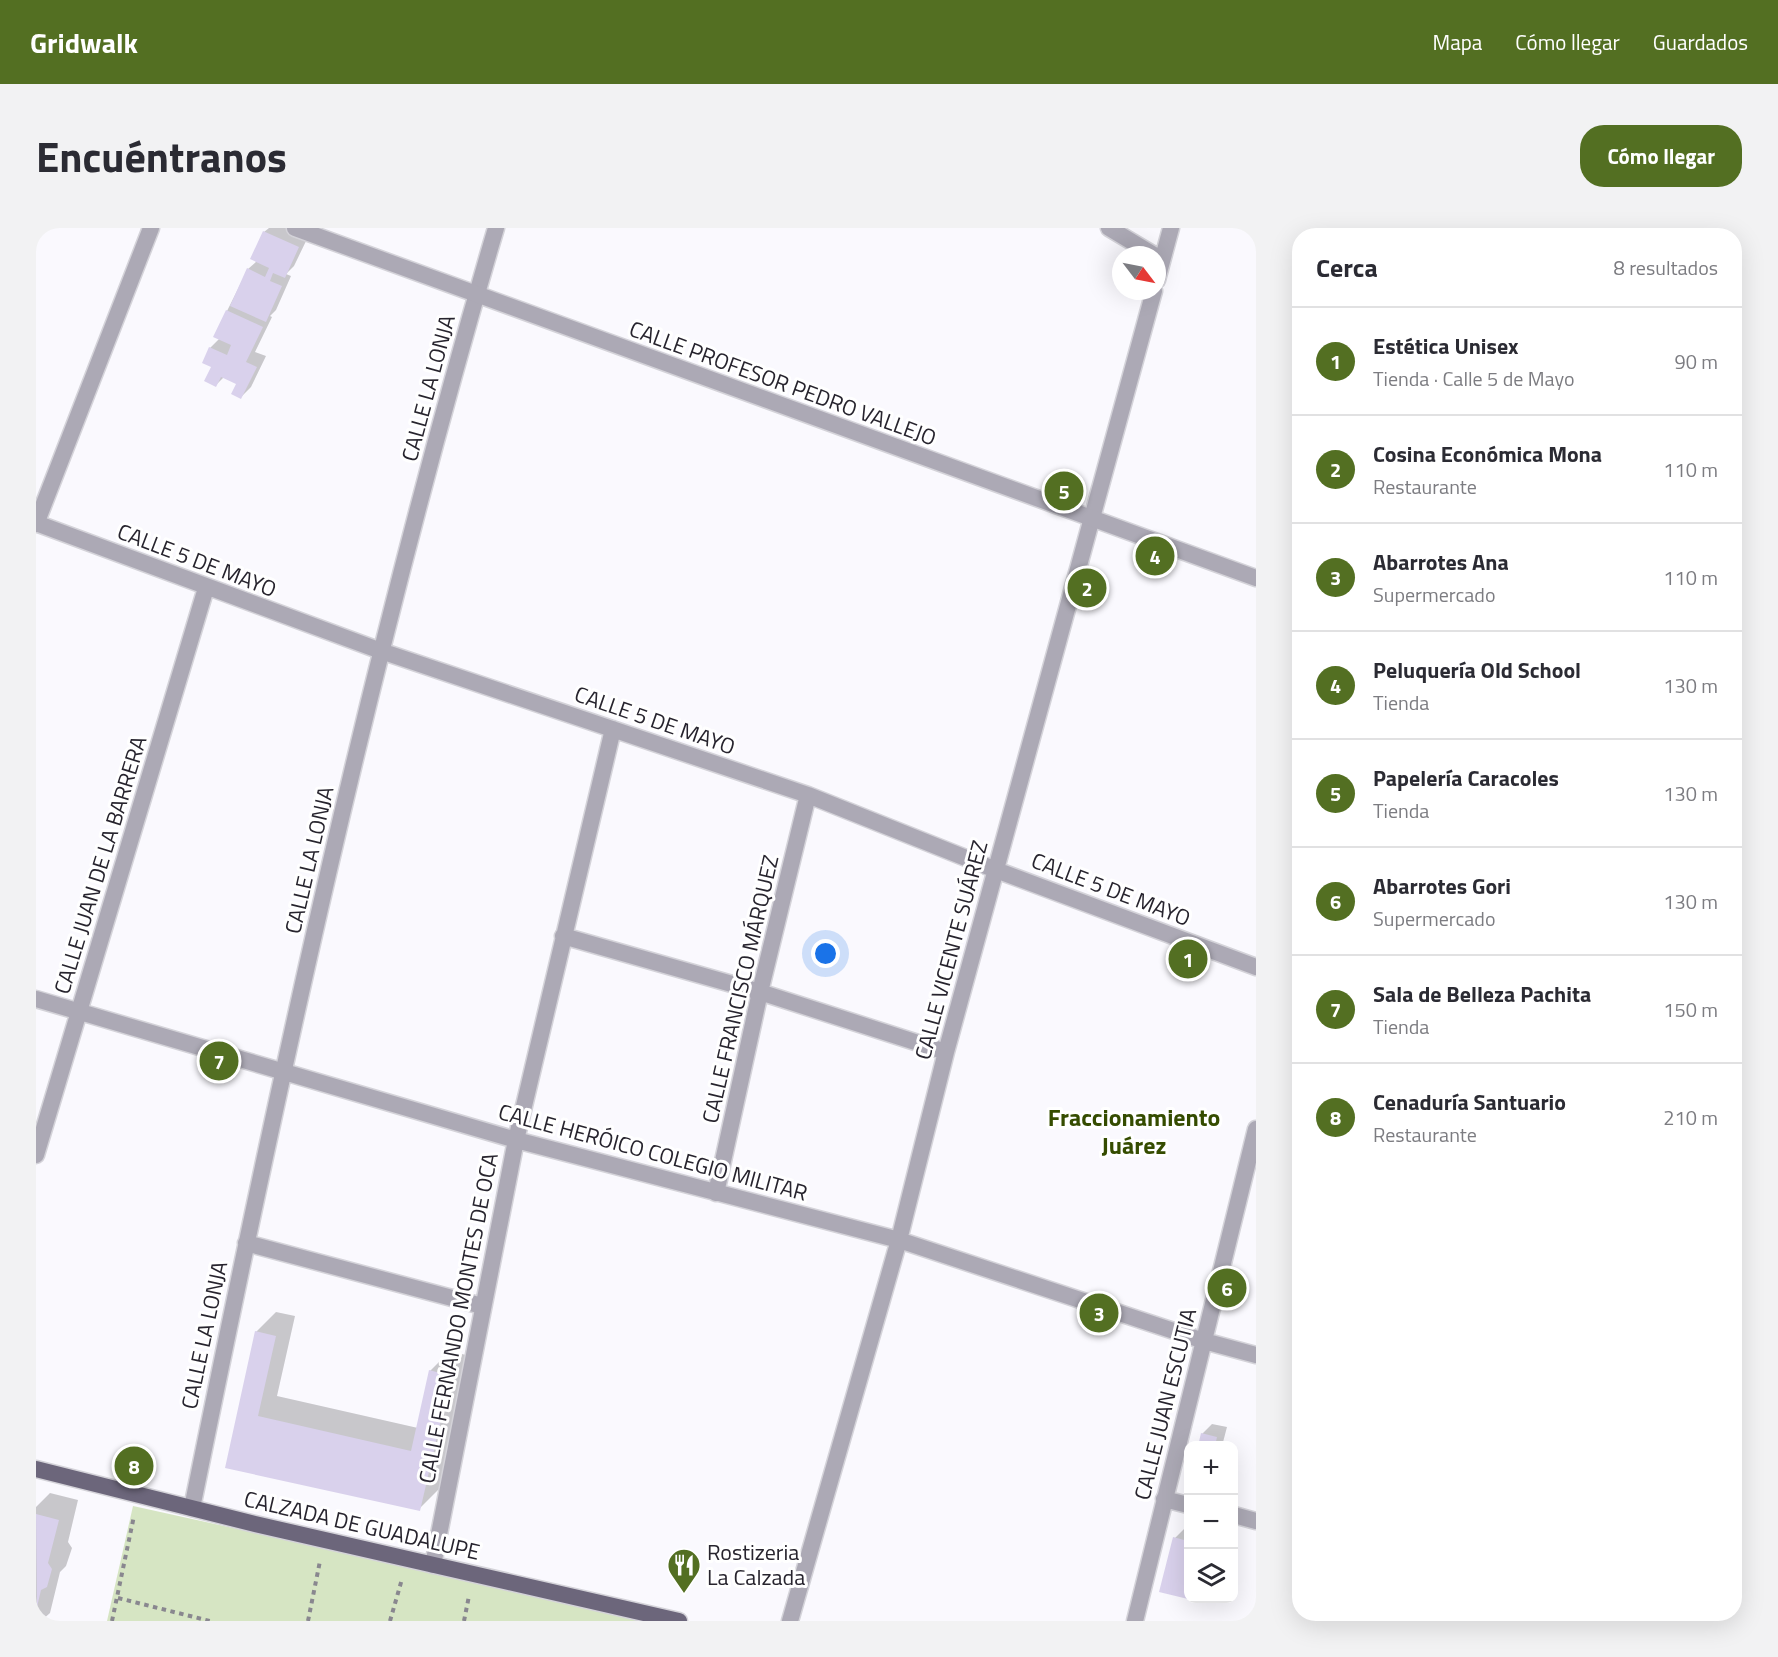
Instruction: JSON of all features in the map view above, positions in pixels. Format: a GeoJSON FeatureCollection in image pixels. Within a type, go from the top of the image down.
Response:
{"type":"FeatureCollection","features":[{"type":"Feature","properties":{"kind":"main road","name":"CALZADA DE GUADALUPE"},"geometry":{"type":"LineString","coordinates":[[36,1469],[433,1565],[679,1621]]}},
{"type":"Feature","properties":{"kind":"street"},"geometry":{"type":"LineString","coordinates":[[36,523],[151,228]]}},
{"type":"Feature","properties":{"kind":"street","name":"CALLE PROFESOR PEDRO VALLEJO"},"geometry":{"type":"LineString","coordinates":[[296,228],[476,296],[1256,578]]}},
{"type":"Feature","properties":{"kind":"street","name":"CALLE LA LONJA"},"geometry":{"type":"LineString","coordinates":[[192,1508],[282,1072],[381,651],[496,228]]}},
{"type":"Feature","properties":{"kind":"street"},"geometry":{"type":"LineString","coordinates":[[1109,228],[1139,246]]}},
{"type":"Feature","properties":{"kind":"street"},"geometry":{"type":"LineString","coordinates":[[1163,246],[1171,228]]}},
{"type":"Feature","properties":{"kind":"street","name":"CALLE VICENTE SUÁREZ"},"geometry":{"type":"LineString","coordinates":[[790,1621],[899,1240],[946,1052],[1152,300]]}},
{"type":"Feature","properties":{"kind":"street","name":"CALLE 5 DE MAYO"},"geometry":{"type":"LineString","coordinates":[[36,523],[206,588],[381,651],[808,795],[996,870],[1256,968]]}},
{"type":"Feature","properties":{"kind":"street","name":"CALLE JUAN DE LA BARRERA"},"geometry":{"type":"LineString","coordinates":[[36,1155],[206,588]]}},
{"type":"Feature","properties":{"kind":"street","name":"CALLE FERNANDO MONTES DE OCA"},"geometry":{"type":"LineString","coordinates":[[433,1565],[516,1140],[613,729]]}},
{"type":"Feature","properties":{"kind":"street","name":"CALLE FRANCISCO MÁRQUEZ"},"geometry":{"type":"LineString","coordinates":[[716,1193],[760,992],[808,795]]}},
{"type":"Feature","properties":{"kind":"street"},"geometry":{"type":"LineString","coordinates":[[563,936],[760,992],[946,1052]]}},
{"type":"Feature","properties":{"kind":"street","name":"CALLE HERÓICO COLEGIO MILITAR"},"geometry":{"type":"LineString","coordinates":[[36,999],[516,1140],[899,1240],[1204,1341],[1256,1355]]}},
{"type":"Feature","properties":{"kind":"street","name":"CALLE JUAN ESCUTIA"},"geometry":{"type":"LineString","coordinates":[[1135,1621],[1256,1129]]}},
{"type":"Feature","properties":{"kind":"street"},"geometry":{"type":"LineString","coordinates":[[246,1243],[482,1306]]}},
{"type":"Feature","properties":{"kind":"street"},"geometry":{"type":"LineString","coordinates":[[1164,1499],[1184,1504]]}},
{"type":"Feature","properties":{"kind":"street"},"geometry":{"type":"LineString","coordinates":[[1238,1516],[1256,1521]]}},
{"type":"Feature","properties":{"kind":"path"},"geometry":{"type":"LineString","coordinates":[[112,1621],[138,1495]]}},
{"type":"Feature","properties":{"kind":"path"},"geometry":{"type":"LineString","coordinates":[[308,1621],[325,1539]]}},
{"type":"Feature","properties":{"kind":"path"},"geometry":{"type":"LineString","coordinates":[[390,1621],[408,1558]]}},
{"type":"Feature","properties":{"kind":"path"},"geometry":{"type":"LineString","coordinates":[[118,1598],[210,1621]]}},
{"type":"Feature","properties":{"kind":"green space"},"geometry":{"type":"Polygon","coordinates":[[[133,1506],[656,1621],[107,1621],[133,1506]]]}},
{"type":"Feature","properties":{"kind":"building"},"geometry":{"type":"Polygon","coordinates":[[[263,231],[299,247],[285,278],[273,273],[270,281],[282,286],[266,322],[230,306],[247,268],[265,277],[269,268],[250,259],[263,231]]]}},
{"type":"Feature","properties":{"kind":"building"},"geometry":{"type":"Polygon","coordinates":[[[226,310],[263,327],[246,362],[257,367],[241,399],[231,394],[236,384],[221,377],[216,387],[204,381],[211,367],[202,363],[209,347],[227,355],[231,345],[213,337],[226,310]]]}},
{"type":"Feature","properties":{"kind":"building"},"geometry":{"type":"Polygon","coordinates":[[[255,1331],[276,1336],[258,1416],[411,1451],[429,1370],[451,1376],[420,1511],[225,1468],[255,1331]]]}},
{"type":"Feature","properties":{"kind":"building"},"geometry":{"type":"Polygon","coordinates":[[[1201,1433],[1217,1437],[1216,1441],[1199,1441],[1201,1433]]]}},
{"type":"Feature","properties":{"kind":"building"},"geometry":{"type":"Polygon","coordinates":[[[36,1514],[59,1520],[48,1563],[52,1569],[47,1587],[41,1590],[37,1607],[36,1514]]]}},
{"type":"Feature","properties":{"kind":"building"},"geometry":{"type":"Polygon","coordinates":[[[1173,1537],[1184,1540],[1184,1598],[1159,1592],[1173,1537]]]}},
{"type":"Feature","properties":{"kind":"place","name":"Papelería Caracoles"},"geometry":{"type":"Point","coordinates":[1064,491]}},
{"type":"Feature","properties":{"kind":"place","name":"Peluquería Old School"},"geometry":{"type":"Point","coordinates":[1155,556]}},
{"type":"Feature","properties":{"kind":"place","name":"Cosina Económica Mona"},"geometry":{"type":"Point","coordinates":[1087,588]}},
{"type":"Feature","properties":{"kind":"place","name":"Estética Unisex"},"geometry":{"type":"Point","coordinates":[1188,959]}},
{"type":"Feature","properties":{"kind":"place","name":"Sala de Belleza Pachita"},"geometry":{"type":"Point","coordinates":[219,1061]}},
{"type":"Feature","properties":{"kind":"place","name":"Abarrotes Gori"},"geometry":{"type":"Point","coordinates":[1227,1288]}},
{"type":"Feature","properties":{"kind":"place","name":"Abarrotes Ana"},"geometry":{"type":"Point","coordinates":[1099,1313]}},
{"type":"Feature","properties":{"kind":"place","name":"Cenaduría Santuario"},"geometry":{"type":"Point","coordinates":[134,1466]}},
{"type":"Feature","properties":{"kind":"place","name":"Rostizeria La Calzada"},"geometry":{"type":"Point","coordinates":[684,1594]}},
{"type":"Feature","properties":{"kind":"district","name":"Fraccionamiento Juárez"},"geometry":{"type":"Point","coordinates":[1134,1131]}}]}
